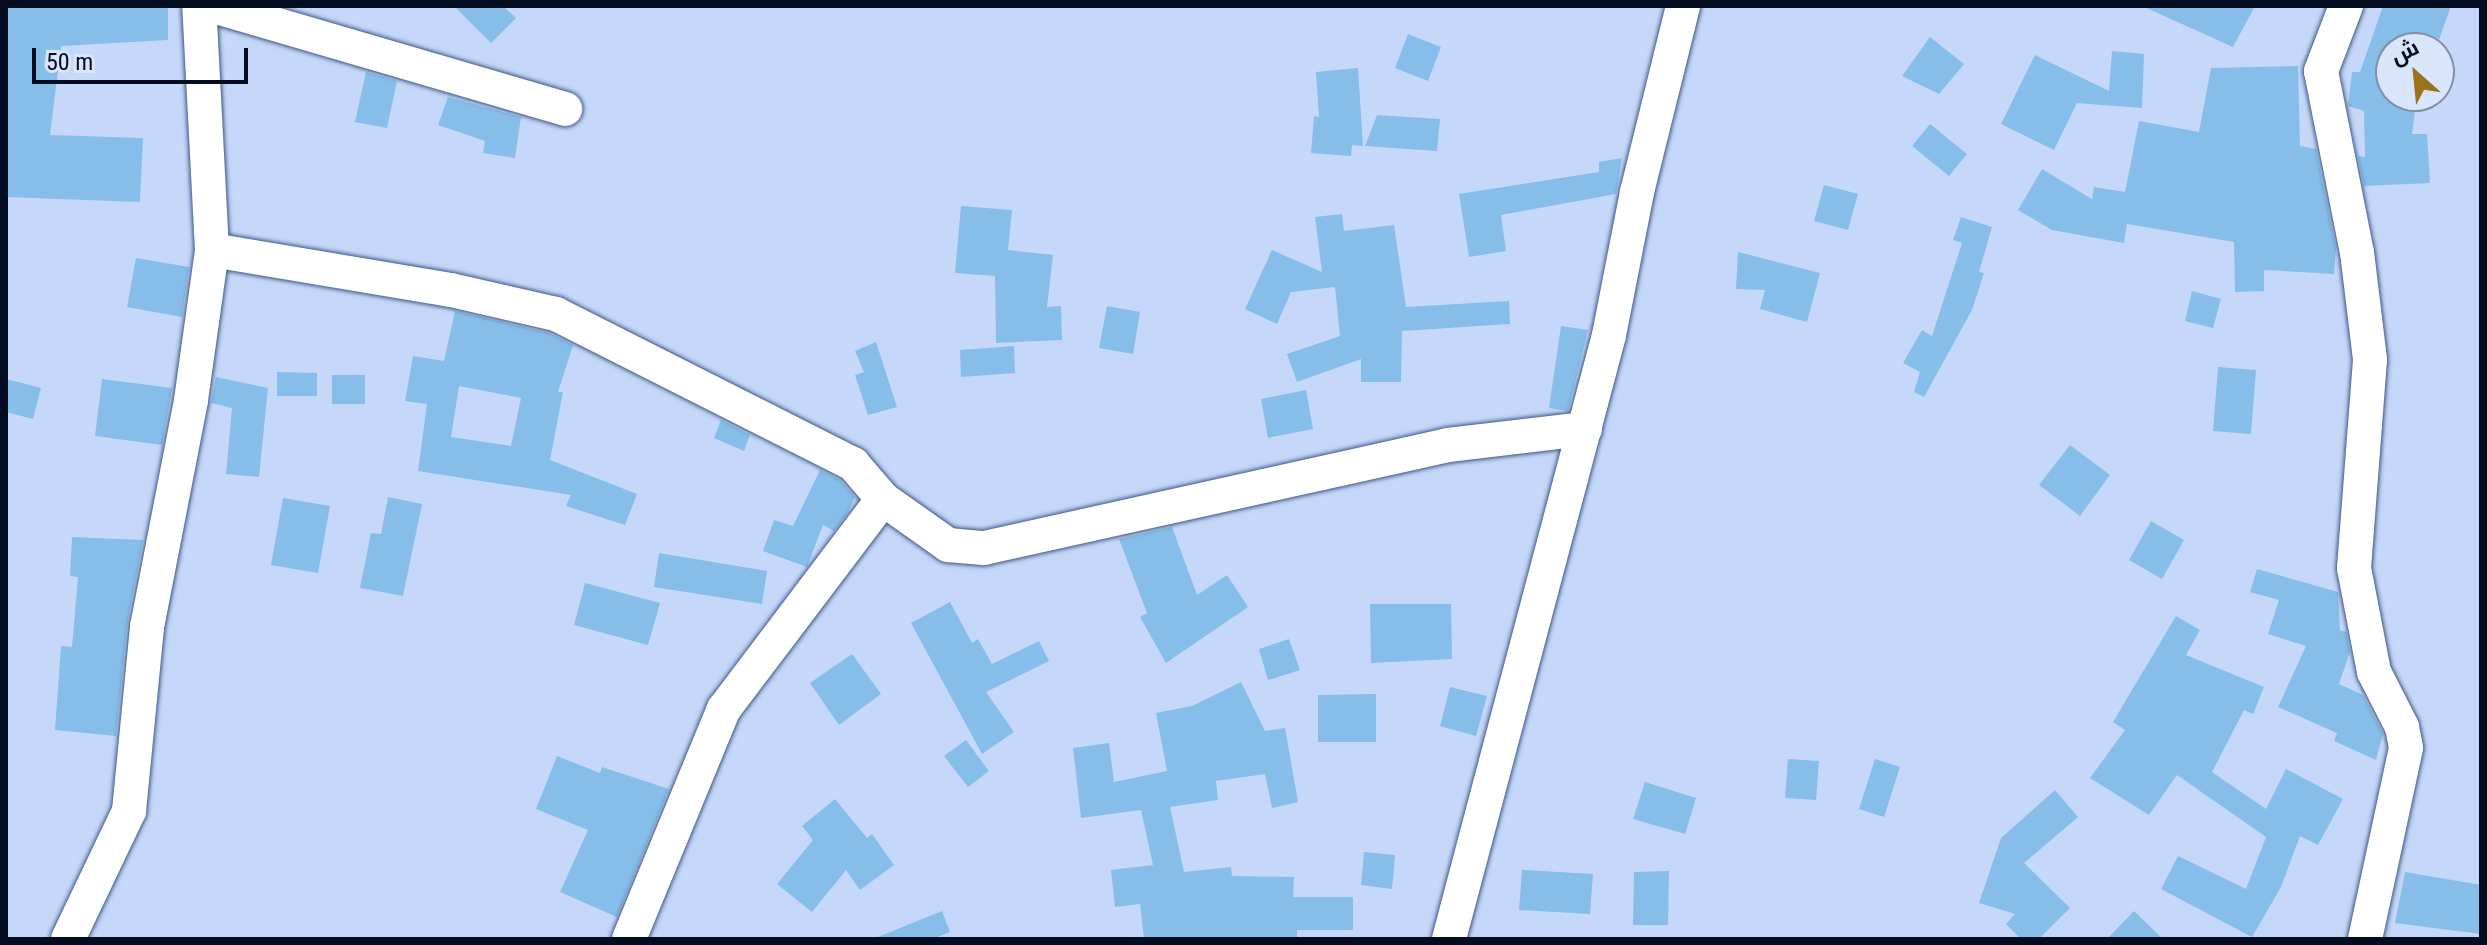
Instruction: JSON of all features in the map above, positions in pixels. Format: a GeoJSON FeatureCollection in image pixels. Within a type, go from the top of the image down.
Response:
{"type":"FeatureCollection","features":[{"type":"Feature","properties":{"kind":"street"},"geometry":{"type":"LineString","coordinates":[[68,939],[129,811],[147,627],[191,400],[212,250],[199,6]]}},
{"type":"Feature","properties":{"kind":"street"},"geometry":{"type":"LineString","coordinates":[[213,6],[565,109]]}},
{"type":"Feature","properties":{"kind":"street"},"geometry":{"type":"LineString","coordinates":[[1449,939],[1585,429],[1683,6]]}},
{"type":"Feature","properties":{"kind":"street"},"geometry":{"type":"LineString","coordinates":[[2346,6],[2321,71],[2357,252],[2370,360],[2354,568],[2374,672],[2402,727],[2406,748],[2365,939]]}},
{"type":"Feature","properties":{"kind":"street"},"geometry":{"type":"LineString","coordinates":[[212,250],[451,290],[556,314],[853,464],[883,499],[948,545],[984,548],[1448,445],[1585,429]]}},
{"type":"Feature","properties":{"kind":"street"},"geometry":{"type":"LineString","coordinates":[[629,939],[724,709],[883,499]]}},
{"type":"Feature","properties":{"kind":"building"},"geometry":{"type":"Polygon","coordinates":[[[6,6],[168,6],[168,40],[61,46],[50,135],[143,138],[140,202],[6,197],[6,6]]]}},
{"type":"Feature","properties":{"kind":"building"},"geometry":{"type":"Polygon","coordinates":[[[454,6],[503,6],[516,18],[491,43],[454,6]]]}},
{"type":"Feature","properties":{"kind":"building"},"geometry":{"type":"Polygon","coordinates":[[[2142,6],[2255,6],[2233,47],[2142,6]]]}},
{"type":"Feature","properties":{"kind":"building"},"geometry":{"type":"Polygon","coordinates":[[[2383,6],[2451,6],[2442,32],[2375,32],[2375,112],[2415,112],[2412,134],[2427,134],[2430,183],[2364,186],[2358,156],[2365,157],[2364,111],[2348,106],[2352,72],[2360,72],[2383,6]]]}},
{"type":"Feature","properties":{"kind":"building"},"geometry":{"type":"Polygon","coordinates":[[[1408,34],[1441,47],[1428,81],[1395,68],[1408,34]]]}},
{"type":"Feature","properties":{"kind":"building"},"geometry":{"type":"Polygon","coordinates":[[[1930,37],[1964,64],[1939,94],[1902,76],[1930,37]]]}},
{"type":"Feature","properties":{"kind":"building"},"geometry":{"type":"Polygon","coordinates":[[[2112,51],[2144,54],[2142,108],[2077,103],[2054,150],[2001,124],[2035,55],[2109,91],[2112,51]]]}},
{"type":"Feature","properties":{"kind":"building"},"geometry":{"type":"Polygon","coordinates":[[[2298,66],[2300,146],[2316,149],[2336,249],[2334,274],[2264,270],[2264,291],[2235,292],[2234,242],[2127,224],[2124,243],[2052,230],[2018,210],[2042,169],[2092,199],[2094,187],[2125,192],[2139,121],[2199,132],[2211,68],[2298,66]]]}},
{"type":"Feature","properties":{"kind":"building"},"geometry":{"type":"Polygon","coordinates":[[[1358,68],[1363,146],[1352,145],[1351,156],[1311,153],[1314,116],[1319,117],[1316,72],[1358,68]]]}},
{"type":"Feature","properties":{"kind":"building"},"geometry":{"type":"Polygon","coordinates":[[[366,72],[397,81],[387,128],[355,122],[366,72]]]}},
{"type":"Feature","properties":{"kind":"building"},"geometry":{"type":"Polygon","coordinates":[[[448,97],[521,117],[515,158],[483,153],[485,141],[438,125],[448,97]]]}},
{"type":"Feature","properties":{"kind":"building"},"geometry":{"type":"Polygon","coordinates":[[[1377,115],[1440,119],[1437,151],[1365,146],[1377,115]]]}},
{"type":"Feature","properties":{"kind":"building"},"geometry":{"type":"Polygon","coordinates":[[[1930,124],[1967,154],[1949,176],[1912,146],[1930,124]]]}},
{"type":"Feature","properties":{"kind":"building"},"geometry":{"type":"Polygon","coordinates":[[[1622,158],[1616,194],[1501,215],[1506,251],[1469,257],[1459,194],[1599,172],[1599,162],[1622,158]]]}},
{"type":"Feature","properties":{"kind":"building"},"geometry":{"type":"Polygon","coordinates":[[[1824,185],[1858,194],[1848,230],[1814,221],[1824,185]]]}},
{"type":"Feature","properties":{"kind":"building"},"geometry":{"type":"Polygon","coordinates":[[[961,206],[1012,210],[1008,250],[1053,255],[1047,307],[1061,306],[1062,340],[996,343],[995,276],[955,273],[961,206]]]}},
{"type":"Feature","properties":{"kind":"building"},"geometry":{"type":"Polygon","coordinates":[[[1342,214],[1344,231],[1394,225],[1406,307],[1509,301],[1510,324],[1402,331],[1401,382],[1361,382],[1361,359],[1297,382],[1287,354],[1340,336],[1335,287],[1291,292],[1277,324],[1245,309],[1272,250],[1322,272],[1315,217],[1342,214]]]}},
{"type":"Feature","properties":{"kind":"building"},"geometry":{"type":"Polygon","coordinates":[[[1961,217],[1992,227],[1979,272],[1984,273],[1972,310],[1924,397],[1914,392],[1920,372],[1903,363],[1922,330],[1932,336],[1962,243],[1953,240],[1961,217]]]}},
{"type":"Feature","properties":{"kind":"building"},"geometry":{"type":"Polygon","coordinates":[[[1738,252],[1820,273],[1807,322],[1760,309],[1765,290],[1736,289],[1738,252]]]}},
{"type":"Feature","properties":{"kind":"building"},"geometry":{"type":"Polygon","coordinates":[[[136,258],[189,267],[182,317],[127,307],[136,258]]]}},
{"type":"Feature","properties":{"kind":"building"},"geometry":{"type":"Polygon","coordinates":[[[2192,291],[2221,299],[2213,328],[2185,321],[2192,291]]]}},
{"type":"Feature","properties":{"kind":"building"},"geometry":{"type":"Polygon","coordinates":[[[1107,306],[1140,312],[1133,354],[1099,348],[1107,306]]]}},
{"type":"Feature","properties":{"kind":"building"},"geometry":{"type":"Polygon","coordinates":[[[455,311],[549,333],[573,345],[558,392],[563,392],[550,460],[637,494],[625,525],[566,506],[571,495],[418,471],[427,404],[405,401],[413,356],[444,361],[455,311]],[[459,386],[451,437],[511,446],[521,398],[459,386]]]}},
{"type":"Feature","properties":{"kind":"building"},"geometry":{"type":"Polygon","coordinates":[[[1561,326],[1588,330],[1568,411],[1549,408],[1561,326]]]}},
{"type":"Feature","properties":{"kind":"building"},"geometry":{"type":"Polygon","coordinates":[[[876,342],[897,407],[868,415],[855,375],[864,372],[855,351],[876,342]]]}},
{"type":"Feature","properties":{"kind":"building"},"geometry":{"type":"Polygon","coordinates":[[[1014,346],[1015,373],[961,377],[960,350],[1014,346]]]}},
{"type":"Feature","properties":{"kind":"building"},"geometry":{"type":"Polygon","coordinates":[[[2218,367],[2256,370],[2251,434],[2213,431],[2218,367]]]}},
{"type":"Feature","properties":{"kind":"building"},"geometry":{"type":"Polygon","coordinates":[[[277,372],[317,373],[317,396],[277,396],[277,372]]]}},
{"type":"Feature","properties":{"kind":"building"},"geometry":{"type":"Polygon","coordinates":[[[332,375],[365,375],[365,404],[332,404],[332,375]]]}},
{"type":"Feature","properties":{"kind":"building"},"geometry":{"type":"Polygon","coordinates":[[[216,377],[268,388],[259,477],[226,474],[232,408],[211,403],[216,377]]]}},
{"type":"Feature","properties":{"kind":"building"},"geometry":{"type":"Polygon","coordinates":[[[6,379],[41,388],[33,419],[6,412],[6,379]]]}},
{"type":"Feature","properties":{"kind":"building"},"geometry":{"type":"Polygon","coordinates":[[[102,379],[172,388],[162,445],[95,436],[102,379]]]}},
{"type":"Feature","properties":{"kind":"building"},"geometry":{"type":"Polygon","coordinates":[[[1306,390],[1313,429],[1268,438],[1261,399],[1306,390]]]}},
{"type":"Feature","properties":{"kind":"building"},"geometry":{"type":"Polygon","coordinates":[[[721,420],[750,435],[744,451],[714,438],[721,420]]]}},
{"type":"Feature","properties":{"kind":"building"},"geometry":{"type":"Polygon","coordinates":[[[2070,445],[2110,475],[2080,516],[2039,485],[2070,445]]]}},
{"type":"Feature","properties":{"kind":"building"},"geometry":{"type":"Polygon","coordinates":[[[820,470],[840,480],[855,497],[847,514],[834,531],[823,525],[807,567],[763,551],[774,520],[793,526],[820,470]]]}},
{"type":"Feature","properties":{"kind":"building"},"geometry":{"type":"Polygon","coordinates":[[[388,497],[422,504],[403,596],[360,588],[371,533],[381,534],[388,497]]]}},
{"type":"Feature","properties":{"kind":"building"},"geometry":{"type":"Polygon","coordinates":[[[283,498],[330,506],[318,573],[271,565],[283,498]]]}},
{"type":"Feature","properties":{"kind":"building"},"geometry":{"type":"Polygon","coordinates":[[[2151,521],[2184,540],[2162,579],[2129,560],[2151,521]]]}},
{"type":"Feature","properties":{"kind":"building"},"geometry":{"type":"Polygon","coordinates":[[[1172,527],[1197,595],[1227,575],[1248,607],[1166,663],[1140,617],[1147,613],[1119,539],[1172,527]]]}},
{"type":"Feature","properties":{"kind":"building"},"geometry":{"type":"Polygon","coordinates":[[[72,537],[143,540],[127,625],[116,736],[55,730],[61,646],[72,647],[78,577],[70,576],[72,537]]]}},
{"type":"Feature","properties":{"kind":"building"},"geometry":{"type":"Polygon","coordinates":[[[659,553],[767,571],[762,604],[654,587],[659,553]]]}},
{"type":"Feature","properties":{"kind":"building"},"geometry":{"type":"Polygon","coordinates":[[[2257,569],[2338,592],[2340,630],[2346,632],[2350,652],[2339,684],[2363,695],[2383,734],[2376,760],[2334,741],[2337,733],[2278,707],[2306,646],[2268,634],[2279,600],[2250,592],[2257,569]]]}},
{"type":"Feature","properties":{"kind":"building"},"geometry":{"type":"Polygon","coordinates":[[[585,583],[660,603],[648,645],[574,625],[585,583]]]}},
{"type":"Feature","properties":{"kind":"building"},"geometry":{"type":"Polygon","coordinates":[[[950,602],[972,643],[978,639],[992,664],[1039,641],[1049,661],[986,692],[1014,732],[982,754],[911,623],[950,602]]]}},
{"type":"Feature","properties":{"kind":"building"},"geometry":{"type":"Polygon","coordinates":[[[1370,604],[1451,604],[1452,659],[1371,663],[1370,604]]]}},
{"type":"Feature","properties":{"kind":"building"},"geometry":{"type":"Polygon","coordinates":[[[2176,616],[2200,630],[2186,655],[2264,687],[2253,714],[2244,710],[2212,772],[2266,809],[2286,769],[2343,799],[2318,845],[2300,836],[2281,887],[2252,937],[2161,889],[2178,856],[2246,889],[2266,837],[2177,775],[2149,815],[2090,778],[2125,730],[2113,722],[2176,616]]]}},
{"type":"Feature","properties":{"kind":"building"},"geometry":{"type":"Polygon","coordinates":[[[1289,639],[1300,670],[1268,680],[1259,649],[1289,639]]]}},
{"type":"Feature","properties":{"kind":"building"},"geometry":{"type":"Polygon","coordinates":[[[852,654],[881,694],[839,725],[810,683],[852,654]]]}},
{"type":"Feature","properties":{"kind":"building"},"geometry":{"type":"Polygon","coordinates":[[[1241,682],[1265,731],[1285,728],[1298,802],[1272,808],[1265,774],[1216,781],[1218,800],[1170,807],[1184,872],[1231,867],[1232,876],[1294,877],[1293,897],[1353,897],[1353,930],[1297,930],[1297,939],[1144,939],[1140,904],[1115,907],[1111,870],[1153,865],[1141,810],[1081,818],[1073,748],[1109,743],[1114,782],[1167,771],[1156,713],[1192,706],[1241,682]]]}},
{"type":"Feature","properties":{"kind":"building"},"geometry":{"type":"Polygon","coordinates":[[[1450,687],[1487,696],[1476,736],[1440,726],[1450,687]]]}},
{"type":"Feature","properties":{"kind":"building"},"geometry":{"type":"Polygon","coordinates":[[[1376,694],[1376,742],[1318,742],[1318,695],[1376,694]]]}},
{"type":"Feature","properties":{"kind":"building"},"geometry":{"type":"Polygon","coordinates":[[[966,740],[989,771],[968,787],[944,756],[966,740]]]}},
{"type":"Feature","properties":{"kind":"building"},"geometry":{"type":"Polygon","coordinates":[[[557,756],[600,773],[602,767],[669,789],[617,917],[560,892],[588,830],[536,809],[557,756]]]}},
{"type":"Feature","properties":{"kind":"building"},"geometry":{"type":"Polygon","coordinates":[[[1788,759],[1819,761],[1816,800],[1785,798],[1788,759]]]}},
{"type":"Feature","properties":{"kind":"building"},"geometry":{"type":"Polygon","coordinates":[[[1875,759],[1900,767],[1884,817],[1859,809],[1875,759]]]}},
{"type":"Feature","properties":{"kind":"building"},"geometry":{"type":"Polygon","coordinates":[[[1645,782],[1696,798],[1685,834],[1633,819],[1645,782]]]}},
{"type":"Feature","properties":{"kind":"building"},"geometry":{"type":"Polygon","coordinates":[[[2055,790],[2078,817],[2024,863],[2070,908],[2039,939],[2021,939],[2006,924],[2015,914],[1979,903],[2001,838],[2055,790]]]}},
{"type":"Feature","properties":{"kind":"building"},"geometry":{"type":"Polygon","coordinates":[[[835,799],[867,838],[872,834],[894,865],[860,890],[846,870],[812,912],[777,884],[813,840],[802,826],[835,799]]]}},
{"type":"Feature","properties":{"kind":"building"},"geometry":{"type":"Polygon","coordinates":[[[1364,852],[1395,855],[1392,889],[1361,885],[1364,852]]]}},
{"type":"Feature","properties":{"kind":"building"},"geometry":{"type":"Polygon","coordinates":[[[1522,870],[1593,874],[1590,914],[1519,910],[1522,870]]]}},
{"type":"Feature","properties":{"kind":"building"},"geometry":{"type":"Polygon","coordinates":[[[1669,871],[1668,925],[1633,925],[1634,872],[1669,871]]]}},
{"type":"Feature","properties":{"kind":"building"},"geometry":{"type":"Polygon","coordinates":[[[2405,872],[2481,885],[2481,934],[2395,923],[2405,872]]]}},
{"type":"Feature","properties":{"kind":"building"},"geometry":{"type":"Polygon","coordinates":[[[942,911],[950,932],[932,939],[873,939],[942,911]]]}},
{"type":"Feature","properties":{"kind":"building"},"geometry":{"type":"Polygon","coordinates":[[[2134,911],[2163,939],[2107,939],[2134,911]]]}}]}
